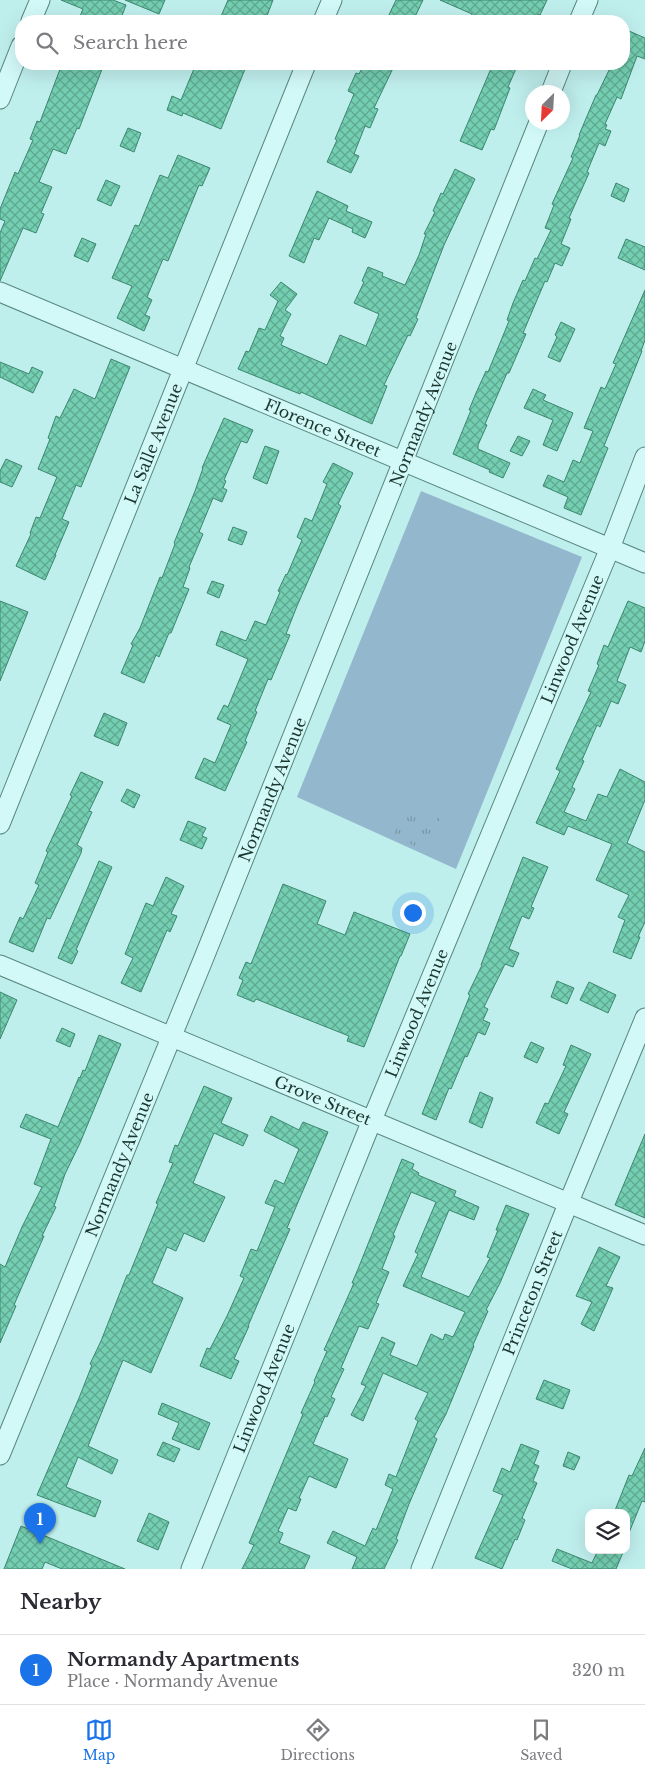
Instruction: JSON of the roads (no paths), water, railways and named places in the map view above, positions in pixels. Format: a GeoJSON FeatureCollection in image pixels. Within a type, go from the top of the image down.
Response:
{"type":"FeatureCollection","features":[{"type":"Feature","properties":{"kind":"street"},"geometry":{"type":"LineString","coordinates":[[34,15],[40,0]]}},
{"type":"Feature","properties":{"kind":"street"},"geometry":{"type":"LineString","coordinates":[[326,15],[332,0]]}},
{"type":"Feature","properties":{"kind":"street"},"geometry":{"type":"LineString","coordinates":[[582,15],[588,0]]}},
{"type":"Feature","properties":{"kind":"street"},"geometry":{"type":"LineString","coordinates":[[0,99],[15,61]]}},
{"type":"Feature","properties":{"kind":"street","name":"La Salle Avenue"},"geometry":{"type":"LineString","coordinates":[[0,824],[304,70]]}},
{"type":"Feature","properties":{"kind":"street"},"geometry":{"type":"LineString","coordinates":[[554,85],[560,70]]}},
{"type":"Feature","properties":{"kind":"street","name":"Normandy Avenue"},"geometry":{"type":"LineString","coordinates":[[0,1455],[405,462],[536,130]]}},
{"type":"Feature","properties":{"kind":"street","name":"Florence Street"},"geometry":{"type":"LineString","coordinates":[[0,292],[645,563]]}},
{"type":"Feature","properties":{"kind":"street","name":"Linwood Avenue"},"geometry":{"type":"LineString","coordinates":[[191,1569],[372,1120],[610,548],[645,457]]}},
{"type":"Feature","properties":{"kind":"street","name":"Grove Street"},"geometry":{"type":"LineString","coordinates":[[0,964],[645,1235]]}},
{"type":"Feature","properties":{"kind":"street","name":"Princeton Street"},"geometry":{"type":"LineString","coordinates":[[421,1569],[645,1018]]}},
{"type":"Feature","properties":{"kind":"place","name":"Normandy Apartments"},"geometry":{"type":"Point","coordinates":[40,1544]}}]}
